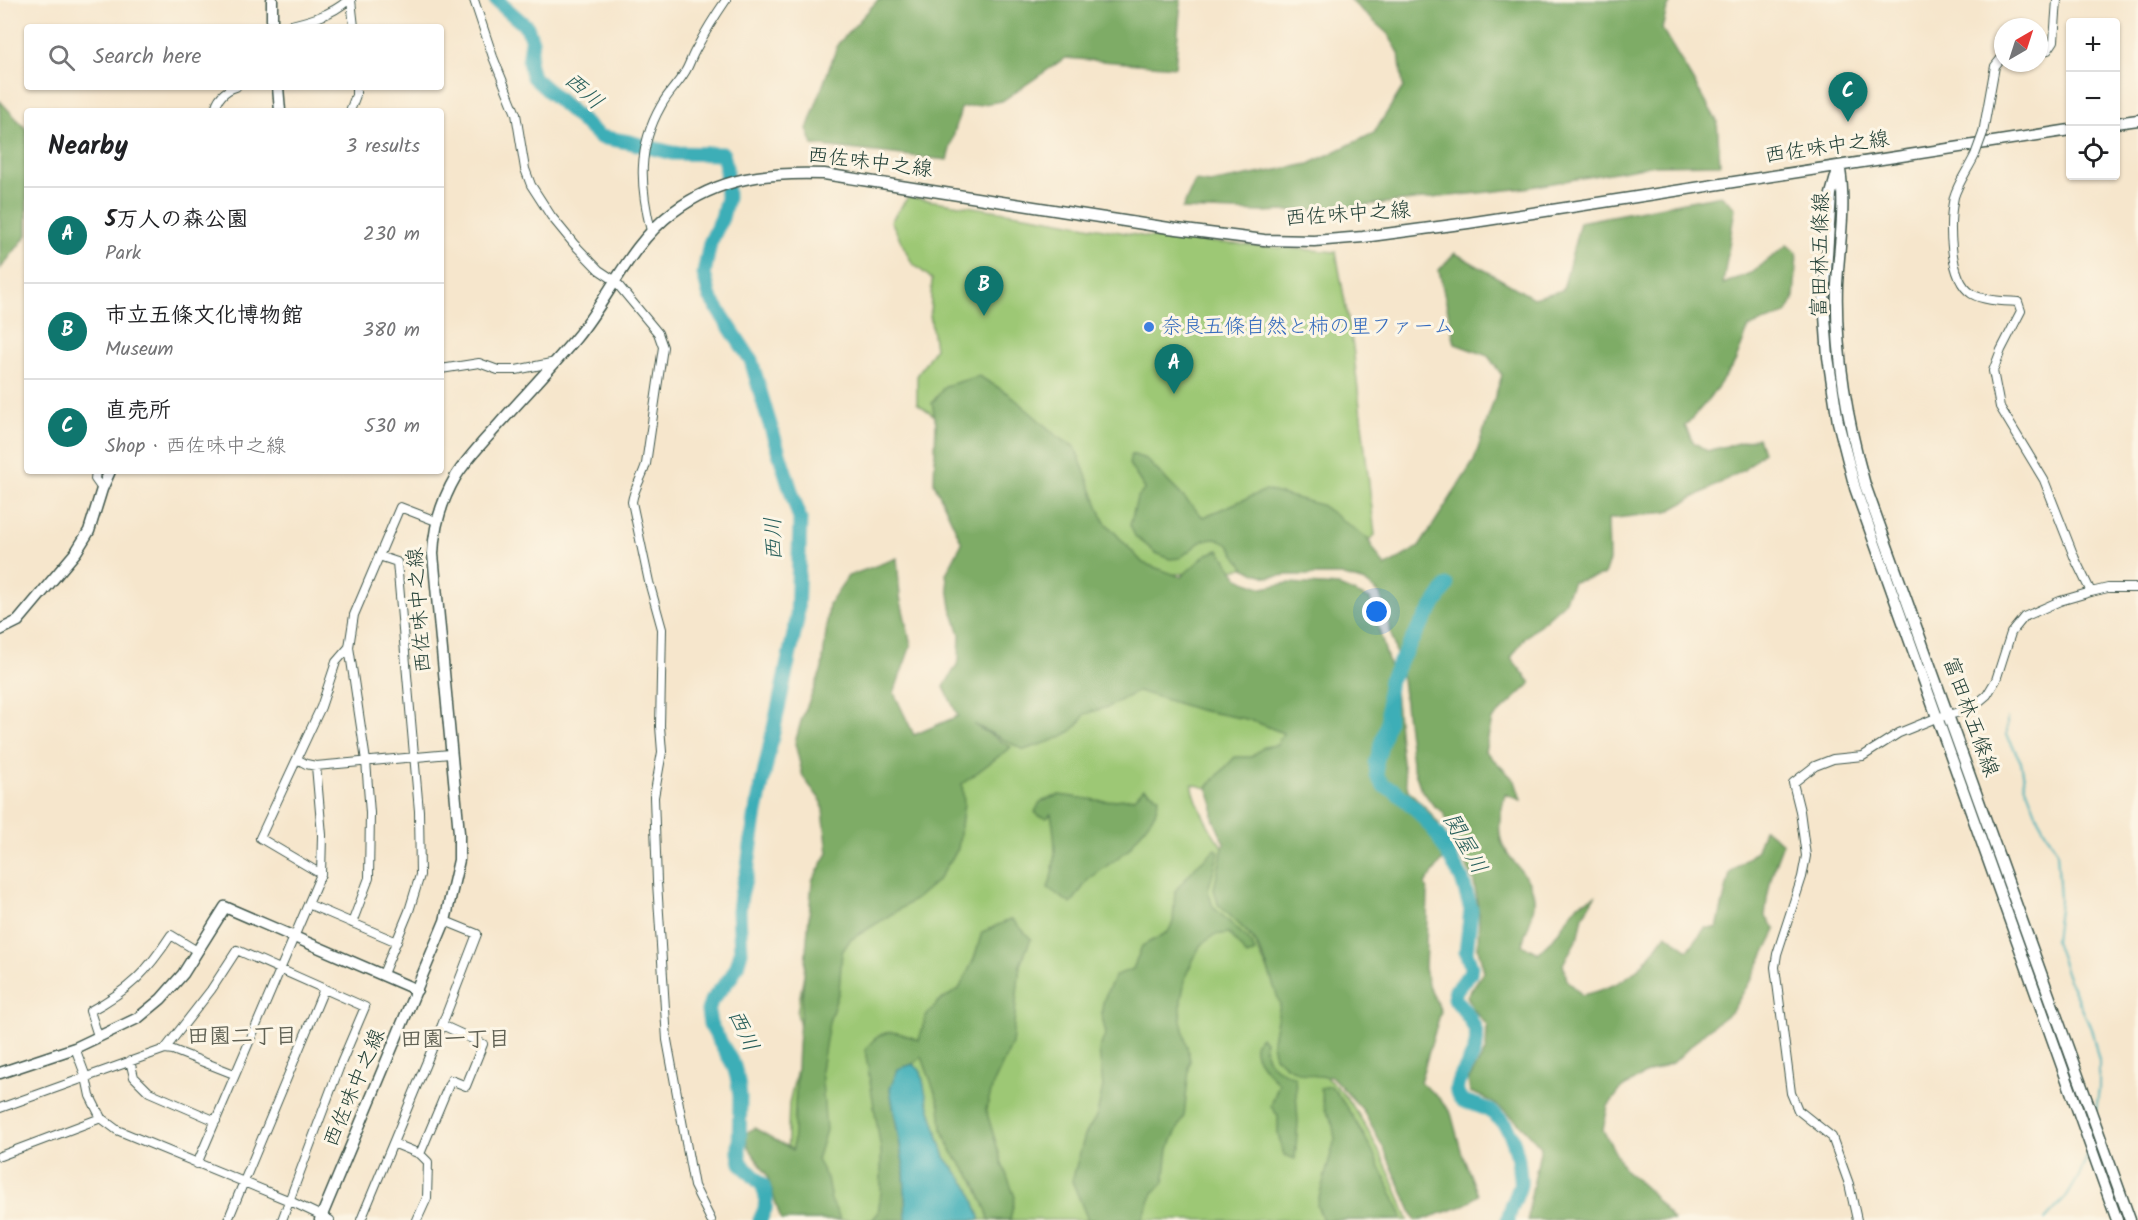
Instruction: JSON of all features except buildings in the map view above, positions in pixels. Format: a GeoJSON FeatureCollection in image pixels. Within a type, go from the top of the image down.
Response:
{"type":"FeatureCollection","features":[{"type":"Feature","properties":{"kind":"main road"},"geometry":{"type":"LineString","coordinates":[[272,0],[272,24]]}},
{"type":"Feature","properties":{"kind":"main road"},"geometry":{"type":"LineString","coordinates":[[278,90],[280,108]]}},
{"type":"Feature","properties":{"kind":"main road"},"geometry":{"type":"LineString","coordinates":[[2120,122],[2138,120]]}},
{"type":"Feature","properties":{"kind":"main road","name":"西佐味中之線"},"geometry":{"type":"LineString","coordinates":[[324,1219],[445,921],[459,860],[459,833],[433,554],[436,521],[456,476],[472,454],[556,362],[595,312],[614,280],[651,231],[673,213],[718,186],[745,178],[780,174],[824,174],[1169,228],[1274,240],[1314,241],[1363,237],[1608,202],[2066,131]]}},
{"type":"Feature","properties":{"kind":"main road","name":"富田林五條線"},"geometry":{"type":"LineString","coordinates":[[1839,166],[1844,194],[1837,286],[1839,354],[1849,419],[1865,485],[2130,1220]]}},
{"type":"Feature","properties":{"kind":"main road","name":"富田林五條線"},"geometry":{"type":"LineString","coordinates":[[1839,166],[1831,194],[1824,302],[1828,357],[1838,422],[1855,488],[2117,1220]]}},
{"type":"Feature","properties":{"kind":"main road"},"geometry":{"type":"LineString","coordinates":[[0,630],[18,621],[76,552],[89,531],[109,474]]}},
{"type":"Feature","properties":{"kind":"main road"},"geometry":{"type":"LineString","coordinates":[[0,1073],[75,1048],[138,1018],[161,999],[183,974],[225,907],[417,990]]}},
{"type":"Feature","properties":{"kind":"street"},"geometry":{"type":"LineString","coordinates":[[297,24],[339,8],[350,0],[354,24]]}},
{"type":"Feature","properties":{"kind":"street"},"geometry":{"type":"LineString","coordinates":[[474,0],[493,57],[516,114],[525,169],[531,185],[551,216],[574,244],[599,270],[614,280],[658,333],[663,347],[645,464],[632,502],[649,582],[662,629],[660,726],[662,752],[654,797],[667,1040],[694,1186],[711,1220]]}},
{"type":"Feature","properties":{"kind":"street"},"geometry":{"type":"LineString","coordinates":[[651,231],[641,174],[654,120],[661,104],[685,72],[694,52],[726,0]]}},
{"type":"Feature","properties":{"kind":"street"},"geometry":{"type":"LineString","coordinates":[[2048,50],[2054,41],[2057,0]]}},
{"type":"Feature","properties":{"kind":"street"},"geometry":{"type":"LineString","coordinates":[[1994,72],[1983,133],[1975,155],[1955,194],[1952,215],[1955,268],[1960,280],[1972,294],[1988,299],[2018,302],[2021,311],[1993,371],[2000,407],[2044,480],[2075,559],[2091,592]]}},
{"type":"Feature","properties":{"kind":"street"},"geometry":{"type":"LineString","coordinates":[[215,108],[220,98],[228,90]]}},
{"type":"Feature","properties":{"kind":"street"},"geometry":{"type":"LineString","coordinates":[[351,108],[356,90]]}},
{"type":"Feature","properties":{"kind":"street"},"geometry":{"type":"LineString","coordinates":[[444,369],[479,363],[498,370],[516,370],[556,362]]}},
{"type":"Feature","properties":{"kind":"street"},"geometry":{"type":"LineString","coordinates":[[96,474],[95,479],[102,489]]}},
{"type":"Feature","properties":{"kind":"street"},"geometry":{"type":"LineString","coordinates":[[352,923],[369,878],[370,813],[366,761],[349,647],[354,615],[400,507],[436,521]]}},
{"type":"Feature","properties":{"kind":"street"},"geometry":{"type":"LineString","coordinates":[[379,556],[397,562],[419,811],[420,875],[410,912],[383,974]]}},
{"type":"Feature","properties":{"kind":"street"},"geometry":{"type":"LineString","coordinates":[[1857,1220],[1849,1184],[1832,1137],[1798,1110],[1791,1093],[1786,1062],[1775,967],[1806,856],[1800,811],[1793,783],[1815,766],[1833,759],[1863,756],[1899,733],[1974,706],[1987,694],[1996,680],[2010,633],[2024,616],[2060,601],[2091,592],[2109,588],[2138,588]]}},
{"type":"Feature","properties":{"kind":"street"},"geometry":{"type":"LineString","coordinates":[[321,874],[260,838],[321,707],[336,662],[349,647]]}},
{"type":"Feature","properties":{"kind":"street"},"geometry":{"type":"LineString","coordinates":[[297,759],[316,766],[450,754]]}},
{"type":"Feature","properties":{"kind":"street"},"geometry":{"type":"LineString","coordinates":[[197,1164],[321,874],[322,835],[316,766]]}},
{"type":"Feature","properties":{"kind":"street"},"geometry":{"type":"LineString","coordinates":[[308,904],[397,942]]}},
{"type":"Feature","properties":{"kind":"street"},"geometry":{"type":"LineString","coordinates":[[361,1220],[477,934],[445,921]]}},
{"type":"Feature","properties":{"kind":"street"},"geometry":{"type":"LineString","coordinates":[[98,1036],[90,1011],[112,1000],[138,980],[171,935],[197,951]]}},
{"type":"Feature","properties":{"kind":"street"},"geometry":{"type":"LineString","coordinates":[[165,1049],[211,990],[237,950],[365,1007],[339,1068],[282,1220]]}},
{"type":"Feature","properties":{"kind":"street"},"geometry":{"type":"LineString","coordinates":[[228,1220],[324,989]]}},
{"type":"Feature","properties":{"kind":"street"},"geometry":{"type":"LineString","coordinates":[[420,1154],[451,1080],[466,1086],[483,1044],[442,1025]]}},
{"type":"Feature","properties":{"kind":"street"},"geometry":{"type":"LineString","coordinates":[[75,1048],[86,1077],[90,1096],[100,1118],[117,1130],[290,1202],[324,1219]]}},
{"type":"Feature","properties":{"kind":"street"},"geometry":{"type":"LineString","coordinates":[[0,1108],[165,1049],[234,1074]]}},
{"type":"Feature","properties":{"kind":"street"},"geometry":{"type":"LineString","coordinates":[[130,1061],[134,1077],[148,1092],[216,1121]]}},
{"type":"Feature","properties":{"kind":"street"},"geometry":{"type":"LineString","coordinates":[[0,1156],[100,1118]]}},
{"type":"Feature","properties":{"kind":"street"},"geometry":{"type":"LineString","coordinates":[[393,1143],[420,1154],[428,1162],[426,1198],[417,1220]]}},
{"type":"Feature","properties":{"kind":"green space"},"geometry":{"type":"Polygon","coordinates":[[[878,0],[1181,0],[1175,67],[1065,58],[1002,101],[961,108],[947,160],[813,145],[807,129],[838,44],[878,0]]]}},
{"type":"Feature","properties":{"kind":"green space"},"geometry":{"type":"Polygon","coordinates":[[[1350,0],[1672,0],[1662,29],[1717,121],[1720,164],[1655,165],[1525,188],[1330,209],[1262,212],[1182,209],[1195,181],[1210,183],[1309,164],[1374,133],[1403,87],[1399,53],[1388,34],[1350,0]]]}},
{"type":"Feature","properties":{"kind":"green space"},"geometry":{"type":"Polygon","coordinates":[[[0,101],[24,127],[24,239],[0,269],[0,101]]]}},
{"type":"Feature","properties":{"kind":"green space"},"geometry":{"type":"Polygon","coordinates":[[[1721,195],[1735,208],[1723,284],[1753,272],[1787,245],[1797,253],[1794,299],[1786,314],[1749,327],[1735,362],[1709,399],[1685,426],[1693,442],[1707,451],[1758,438],[1763,452],[1744,470],[1667,512],[1608,519],[1609,561],[1604,575],[1573,582],[1563,604],[1524,639],[1511,658],[1531,683],[1492,720],[1485,751],[1515,781],[1521,800],[1505,794],[1500,829],[1505,849],[1527,879],[1534,895],[1533,910],[1522,945],[1538,953],[1553,939],[1578,904],[1595,896],[1583,916],[1579,935],[1563,964],[1567,980],[1582,995],[1610,987],[1631,974],[1649,957],[1666,934],[1688,950],[1705,928],[1717,928],[1730,873],[1757,850],[1764,829],[1783,843],[1771,879],[1765,916],[1776,930],[1752,978],[1732,1011],[1705,1032],[1674,1062],[1645,1074],[1622,1088],[1608,1106],[1603,1130],[1624,1169],[1650,1192],[1673,1220],[1528,1220],[1541,1147],[1518,1122],[1500,1108],[1470,1092],[1468,1081],[1486,1050],[1487,1025],[1473,1009],[1467,996],[1484,971],[1478,949],[1479,914],[1474,882],[1443,812],[1433,805],[1420,787],[1412,763],[1402,679],[1380,594],[1365,582],[1341,575],[1267,577],[1245,569],[1229,545],[1217,539],[1203,540],[1180,558],[1170,559],[1156,553],[1135,536],[1130,525],[1137,498],[1145,489],[1129,464],[1131,454],[1146,459],[1203,517],[1266,490],[1321,505],[1367,538],[1385,567],[1419,547],[1474,461],[1502,375],[1488,356],[1455,344],[1439,270],[1455,253],[1533,298],[1563,290],[1580,222],[1721,195]]]}},
{"type":"Feature","properties":{"kind":"green space"},"geometry":{"type":"Polygon","coordinates":[[[908,197],[1147,237],[1336,252],[1353,347],[1375,535],[1343,566],[1295,561],[1216,572],[1155,575],[917,403],[917,376],[935,348],[930,315],[932,279],[912,263],[891,221],[908,197]]]}},
{"type":"Feature","properties":{"kind":"green space"},"geometry":{"type":"Polygon","coordinates":[[[979,376],[1009,394],[1058,437],[1075,447],[1104,521],[1143,563],[1181,577],[1207,554],[1219,550],[1239,579],[1263,588],[1288,583],[1339,586],[1370,599],[1394,681],[1402,762],[1408,790],[1439,824],[1444,858],[1425,884],[1428,895],[1425,968],[1428,985],[1441,1011],[1420,1082],[1440,1099],[1451,1113],[1462,1154],[1478,1195],[1463,1206],[1415,1220],[1384,1149],[1362,1109],[1332,1077],[1301,1073],[1286,1066],[1275,1056],[1272,1045],[1280,1004],[1265,961],[1254,939],[1218,904],[1214,889],[1224,843],[1213,818],[1213,805],[1207,787],[1235,757],[1251,757],[1264,747],[1277,745],[1283,733],[1251,720],[1199,710],[1138,691],[1108,707],[1085,714],[1074,729],[1067,734],[1024,750],[973,724],[1011,747],[962,784],[964,803],[958,849],[938,880],[916,899],[850,940],[842,952],[839,991],[829,1022],[821,1070],[826,1130],[817,1160],[827,1178],[831,1200],[841,1220],[781,1220],[767,1175],[748,1146],[745,1134],[754,1128],[793,1150],[798,1045],[812,881],[828,853],[822,802],[803,777],[795,743],[801,721],[822,669],[829,604],[848,576],[897,558],[900,597],[911,645],[894,693],[914,735],[958,716],[944,687],[959,661],[960,634],[951,607],[946,574],[962,543],[934,483],[936,423],[932,403],[945,386],[979,376]]]}},
{"type":"Feature","properties":{"kind":"green space"},"geometry":{"type":"Polygon","coordinates":[[[1131,682],[1277,716],[1294,746],[1211,789],[1192,784],[1206,821],[1229,853],[1226,908],[1253,940],[1319,1074],[1333,1083],[1347,1098],[1373,1139],[1394,1183],[1408,1220],[795,1220],[786,1187],[789,1103],[803,1044],[797,1012],[819,892],[959,731],[1018,731],[1131,682]]]}},
{"type":"Feature","properties":{"kind":"green space"},"geometry":{"type":"Polygon","coordinates":[[[1144,788],[1159,797],[1155,813],[1128,850],[1088,880],[1071,904],[1048,888],[1055,851],[1054,833],[1051,814],[1047,818],[1035,812],[1040,802],[1059,795],[1104,801],[1135,798],[1144,788]]]}},
{"type":"Feature","properties":{"kind":"green space"},"geometry":{"type":"Polygon","coordinates":[[[1216,849],[1219,852],[1208,890],[1213,907],[1248,939],[1255,952],[1247,956],[1229,933],[1214,935],[1200,946],[1186,975],[1181,1000],[1181,1020],[1190,1060],[1184,1116],[1168,1149],[1164,1183],[1153,1193],[1142,1220],[1088,1220],[1072,1181],[1085,1135],[1097,1115],[1103,1087],[1099,1050],[1106,1032],[1102,1016],[1105,996],[1116,975],[1133,969],[1142,946],[1168,932],[1173,922],[1175,891],[1196,866],[1216,849]]]}},
{"type":"Feature","properties":{"kind":"green space"},"geometry":{"type":"Polygon","coordinates":[[[1012,919],[1031,939],[1020,965],[1012,1044],[993,1085],[986,1110],[1015,1197],[1010,1220],[989,1220],[974,1181],[952,1152],[942,1129],[940,1106],[922,1057],[913,1064],[898,1069],[890,1089],[904,1168],[906,1220],[872,1220],[878,1213],[881,1192],[881,1150],[865,1050],[877,1037],[889,1032],[919,1040],[926,1016],[938,1002],[959,989],[974,959],[982,932],[1012,919]]]}},
{"type":"Feature","properties":{"kind":"green space"},"geometry":{"type":"Polygon","coordinates":[[[1261,1037],[1265,1041],[1264,1048],[1272,1064],[1295,1077],[1298,1122],[1295,1159],[1284,1155],[1278,1134],[1278,1116],[1271,1106],[1279,1083],[1264,1068],[1256,1055],[1256,1042],[1261,1037]]]}},
{"type":"Feature","properties":{"kind":"green space"},"geometry":{"type":"Polygon","coordinates":[[[1331,1086],[1343,1101],[1372,1150],[1403,1220],[1323,1220],[1317,1205],[1335,1139],[1332,1121],[1325,1110],[1320,1088],[1331,1086]]]}},
{"type":"Feature","properties":{"kind":"water"},"geometry":{"type":"Polygon","coordinates":[[[913,1064],[921,1071],[927,1100],[945,1157],[970,1189],[980,1220],[906,1220],[904,1168],[890,1089],[898,1069],[913,1064]]]}},
{"type":"Feature","properties":{"kind":"waterway","name":"西川"},"geometry":{"type":"LineString","coordinates":[[496,0],[527,27],[532,41],[529,62],[533,77],[600,137],[672,153],[723,154],[726,167],[727,198],[722,218],[710,243],[704,274],[710,297],[751,360],[800,519],[797,620],[756,812],[747,872],[741,895],[739,911],[741,952],[731,977],[711,1001],[708,1011],[710,1024],[734,1066],[738,1081],[739,1153],[741,1163],[763,1186],[766,1197],[765,1209],[760,1220]]}},
{"type":"Feature","properties":{"kind":"waterway","name":"関屋川"},"geometry":{"type":"LineString","coordinates":[[1447,586],[1418,629],[1390,680],[1388,721],[1376,763],[1377,776],[1384,786],[1394,790],[1415,808],[1437,834],[1462,879],[1471,910],[1466,952],[1471,966],[1470,973],[1456,990],[1454,998],[1472,1023],[1476,1033],[1476,1042],[1471,1059],[1459,1080],[1457,1092],[1463,1100],[1496,1115],[1508,1129],[1512,1138],[1518,1157],[1520,1183],[1508,1220]]}},
{"type":"Feature","properties":{"kind":"waterway"},"geometry":{"type":"LineString","coordinates":[[2007,718],[2007,735],[2021,762],[2025,784],[2038,818],[2057,852],[2060,900],[2055,941],[2068,978],[2091,1028],[2099,1061],[2096,1111]]}},
{"type":"Feature","properties":{"kind":"waterway"},"geometry":{"type":"LineString","coordinates":[[2045,1220],[2068,1195],[2089,1152]]}},
{"type":"Feature","properties":{"kind":"place","name":"直売所"},"geometry":{"type":"Point","coordinates":[1848,122]}},
{"type":"Feature","properties":{"kind":"place","name":"市立五條文化博物館"},"geometry":{"type":"Point","coordinates":[984,316]}},
{"type":"Feature","properties":{"kind":"place","name":"奈良五條自然と柿の里ファーム"},"geometry":{"type":"Point","coordinates":[1149,327]}},
{"type":"Feature","properties":{"kind":"place","name":"5万人の森公園"},"geometry":{"type":"Point","coordinates":[1174,394]}},
{"type":"Feature","properties":{"kind":"district","name":"田園二丁目"},"geometry":{"type":"Point","coordinates":[242,1037]}},
{"type":"Feature","properties":{"kind":"district","name":"田園一丁目"},"geometry":{"type":"Point","coordinates":[455,1040]}}]}
